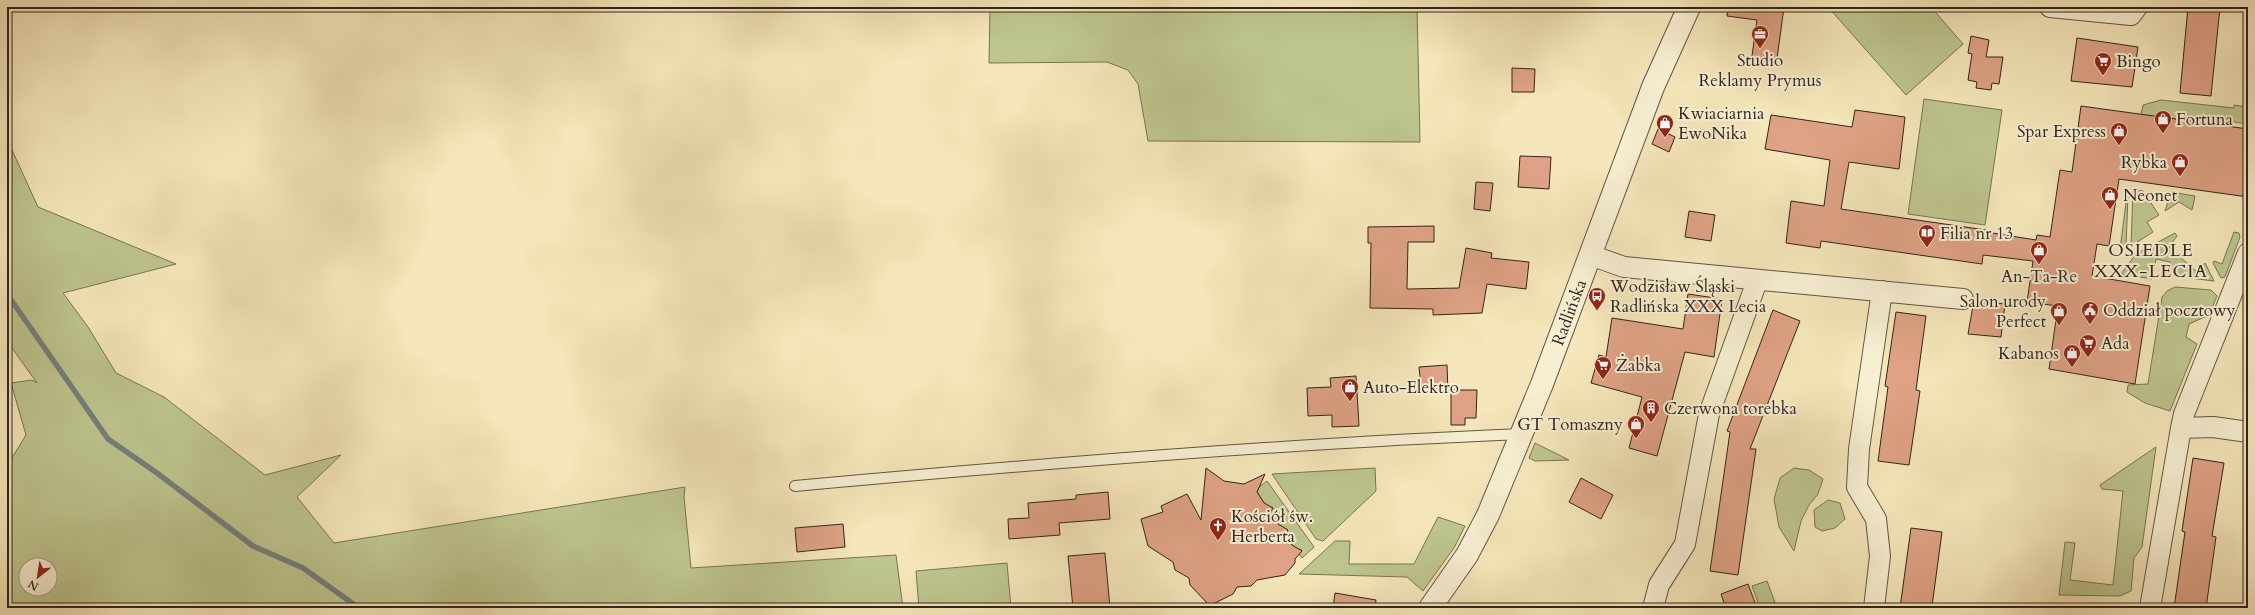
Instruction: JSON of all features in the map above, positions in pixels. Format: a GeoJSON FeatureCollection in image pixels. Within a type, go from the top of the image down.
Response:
{"type":"FeatureCollection","features":[{"type":"Feature","properties":{"kind":"street","name":"Radlińska"},"geometry":{"type":"LineString","coordinates":[[1430,608],[1467,555],[1488,515],[1523,434],[1653,87],[1689,7]]}},
{"type":"Feature","properties":{"kind":"street"},"geometry":{"type":"LineString","coordinates":[[2050,7],[2130,15],[2136,7]]}},
{"type":"Feature","properties":{"kind":"street"},"geometry":{"type":"LineString","coordinates":[[2150,608],[2176,455],[2187,407],[2248,253]]}},
{"type":"Feature","properties":{"kind":"street"},"geometry":{"type":"LineString","coordinates":[[1590,255],[1624,267],[1758,281],[1838,286],[1963,299]]}},
{"type":"Feature","properties":{"kind":"street"},"geometry":{"type":"LineString","coordinates":[[1653,608],[1659,585],[1685,544],[1708,414],[1758,281]]}},
{"type":"Feature","properties":{"kind":"street"},"geometry":{"type":"LineString","coordinates":[[1874,608],[1880,556],[1876,518],[1857,487],[1858,449],[1882,291]]}},
{"type":"Feature","properties":{"kind":"street"},"geometry":{"type":"LineString","coordinates":[[2182,428],[2212,427],[2248,432]]}},
{"type":"Feature","properties":{"kind":"lane"},"geometry":{"type":"LineString","coordinates":[[795,486],[1079,460],[1280,447],[1523,434]]}},
{"type":"Feature","properties":{"kind":"green space"},"geometry":{"type":"Polygon","coordinates":[[[990,7],[1417,7],[1420,142],[1148,141],[1138,84],[1128,70],[1107,62],[989,63],[990,7]]]}},
{"type":"Feature","properties":{"kind":"green space"},"geometry":{"type":"Polygon","coordinates":[[[1828,7],[1931,7],[1963,44],[1906,95],[1828,7]]]}},
{"type":"Feature","properties":{"kind":"green space"},"geometry":{"type":"Polygon","coordinates":[[[1924,99],[2002,110],[1985,225],[1908,214],[1924,99]]]}},
{"type":"Feature","properties":{"kind":"green space"},"geometry":{"type":"Polygon","coordinates":[[[2161,100],[2234,108],[2234,105],[2248,107],[2248,124],[2205,118],[2203,123],[2141,115],[2143,105],[2161,100]]]}},
{"type":"Feature","properties":{"kind":"green space"},"geometry":{"type":"Polygon","coordinates":[[[7,139],[38,207],[176,264],[63,293],[88,327],[116,373],[164,397],[265,475],[341,455],[297,497],[334,543],[685,487],[684,497],[691,568],[896,555],[903,608],[7,608],[7,466],[26,435],[11,383],[32,380],[37,383],[7,341],[7,139]]]}},
{"type":"Feature","properties":{"kind":"green space"},"geometry":{"type":"Polygon","coordinates":[[[2133,190],[2143,191],[2159,215],[2147,222],[2153,232],[2131,246],[2133,190]]]}},
{"type":"Feature","properties":{"kind":"green space"},"geometry":{"type":"Polygon","coordinates":[[[2171,192],[2195,196],[2192,210],[2179,202],[2165,211],[2171,192]]]}},
{"type":"Feature","properties":{"kind":"green space"},"geometry":{"type":"Polygon","coordinates":[[[2127,195],[2126,248],[2120,249],[2127,195]]]}},
{"type":"Feature","properties":{"kind":"green space"},"geometry":{"type":"Polygon","coordinates":[[[2234,232],[2239,233],[2240,237],[2225,277],[2221,278],[2213,263],[2214,261],[2222,264],[2234,232]]]}},
{"type":"Feature","properties":{"kind":"green space"},"geometry":{"type":"Polygon","coordinates":[[[2175,233],[2177,236],[2169,247],[2197,272],[2205,263],[2214,281],[2174,276],[2169,269],[2170,262],[2156,259],[2152,279],[2121,274],[2136,254],[2175,233]]]}},
{"type":"Feature","properties":{"kind":"green space"},"geometry":{"type":"Polygon","coordinates":[[[2175,287],[2211,290],[2217,296],[2209,315],[2189,324],[2186,337],[2197,344],[2170,411],[2145,403],[2127,392],[2128,385],[2148,384],[2162,297],[2167,291],[2175,287]]]}},
{"type":"Feature","properties":{"kind":"green space"},"geometry":{"type":"Polygon","coordinates":[[[1535,443],[1569,460],[1535,461],[1529,458],[1535,443]]]}},
{"type":"Feature","properties":{"kind":"green space"},"geometry":{"type":"Polygon","coordinates":[[[2156,447],[2142,547],[2134,558],[2131,591],[2120,596],[2059,595],[2065,542],[2075,543],[2070,580],[2113,585],[2123,491],[2102,489],[2100,485],[2156,447]]]}},
{"type":"Feature","properties":{"kind":"green space"},"geometry":{"type":"Polygon","coordinates":[[[1375,468],[1376,491],[1323,541],[1316,539],[1272,474],[1375,468]]]}},
{"type":"Feature","properties":{"kind":"green space"},"geometry":{"type":"Polygon","coordinates":[[[1794,468],[1809,470],[1823,479],[1818,494],[1809,505],[1801,521],[1794,551],[1779,527],[1774,499],[1780,478],[1794,468]]]}},
{"type":"Feature","properties":{"kind":"green space"},"geometry":{"type":"Polygon","coordinates":[[[1267,481],[1314,547],[1302,558],[1299,554],[1302,550],[1299,549],[1297,553],[1285,534],[1287,530],[1285,528],[1283,531],[1270,513],[1273,508],[1271,507],[1269,510],[1257,492],[1259,487],[1267,481]]]}},
{"type":"Feature","properties":{"kind":"green space"},"geometry":{"type":"Polygon","coordinates":[[[1828,500],[1840,503],[1845,519],[1835,528],[1822,531],[1815,527],[1814,510],[1828,500]]]}},
{"type":"Feature","properties":{"kind":"green space"},"geometry":{"type":"Polygon","coordinates":[[[1438,517],[1465,526],[1454,548],[1423,591],[1407,577],[1299,574],[1335,541],[1350,541],[1349,564],[1414,564],[1438,517]]]}},
{"type":"Feature","properties":{"kind":"green space"},"geometry":{"type":"Polygon","coordinates":[[[1007,563],[1011,608],[919,608],[916,571],[1007,563]]]}},
{"type":"Feature","properties":{"kind":"green space"},"geometry":{"type":"Polygon","coordinates":[[[1767,581],[1777,608],[1760,608],[1752,586],[1767,581]]]}},
{"type":"Feature","properties":{"kind":"building"},"geometry":{"type":"Polygon","coordinates":[[[1728,7],[1784,7],[1776,66],[1751,63],[1757,20],[1727,16],[1728,7]]]}},
{"type":"Feature","properties":{"kind":"building"},"geometry":{"type":"Polygon","coordinates":[[[2188,7],[2220,7],[2211,96],[2180,93],[2188,7]]]}},
{"type":"Feature","properties":{"kind":"building"},"geometry":{"type":"Polygon","coordinates":[[[1971,36],[1989,40],[1986,57],[2003,57],[1999,84],[1992,83],[1991,90],[1976,88],[1977,82],[1968,80],[1972,54],[1968,53],[1971,36]]]}},
{"type":"Feature","properties":{"kind":"building","name":"Bingo"},"geometry":{"type":"Polygon","coordinates":[[[2077,38],[2138,47],[2132,87],[2071,81],[2077,38]]]}},
{"type":"Feature","properties":{"kind":"building"},"geometry":{"type":"Polygon","coordinates":[[[1512,68],[1535,69],[1534,92],[1512,92],[1512,68]]]}},
{"type":"Feature","properties":{"kind":"building"},"geometry":{"type":"Polygon","coordinates":[[[2081,106],[2248,129],[2248,197],[2119,179],[2109,246],[2097,244],[2092,276],[2150,286],[2135,384],[2049,369],[2058,306],[2027,302],[2033,261],[1983,255],[1982,264],[1821,241],[1820,248],[1786,243],[1791,201],[1824,206],[1830,160],[1765,149],[1771,115],[1852,127],[1855,110],[1905,117],[1899,169],[1849,162],[1841,209],[1986,230],[1986,232],[2036,240],[2037,235],[2050,237],[2060,170],[2072,172],[2081,106]]]}},
{"type":"Feature","properties":{"kind":"building"},"geometry":{"type":"Polygon","coordinates":[[[1658,129],[1675,137],[1669,152],[1652,144],[1658,129]]]}},
{"type":"Feature","properties":{"kind":"building"},"geometry":{"type":"Polygon","coordinates":[[[1520,156],[1551,157],[1549,189],[1518,187],[1520,156]]]}},
{"type":"Feature","properties":{"kind":"building"},"geometry":{"type":"Polygon","coordinates":[[[1476,182],[1493,183],[1490,211],[1474,209],[1476,182]]]}},
{"type":"Feature","properties":{"kind":"building"},"geometry":{"type":"Polygon","coordinates":[[[1689,211],[1715,215],[1711,241],[1685,237],[1689,211]]]}},
{"type":"Feature","properties":{"kind":"building"},"geometry":{"type":"Polygon","coordinates":[[[1434,226],[1434,242],[1408,242],[1407,289],[1459,288],[1466,248],[1492,253],[1491,258],[1529,262],[1526,289],[1487,284],[1482,313],[1433,315],[1433,309],[1370,308],[1371,243],[1368,243],[1368,227],[1434,226]]]}},
{"type":"Feature","properties":{"kind":"building"},"geometry":{"type":"Polygon","coordinates":[[[1688,294],[1722,299],[1714,357],[1685,352],[1657,456],[1629,448],[1642,397],[1591,383],[1599,355],[1606,357],[1612,318],[1683,329],[1688,294]]]}},
{"type":"Feature","properties":{"kind":"building"},"geometry":{"type":"Polygon","coordinates":[[[1974,300],[2005,304],[2001,337],[1968,334],[1974,300]]]}},
{"type":"Feature","properties":{"kind":"building"},"geometry":{"type":"Polygon","coordinates":[[[1773,310],[1800,321],[1750,449],[1756,449],[1738,575],[1710,571],[1730,432],[1727,431],[1773,310]]]}},
{"type":"Feature","properties":{"kind":"building"},"geometry":{"type":"Polygon","coordinates":[[[1896,312],[1926,316],[1916,390],[1920,391],[1909,465],[1878,461],[1888,387],[1885,386],[1896,312]]]}},
{"type":"Feature","properties":{"kind":"building"},"geometry":{"type":"Polygon","coordinates":[[[1447,365],[1448,391],[1431,392],[1430,385],[1421,386],[1419,367],[1447,365]]]}},
{"type":"Feature","properties":{"kind":"building"},"geometry":{"type":"Polygon","coordinates":[[[1356,376],[1359,426],[1332,427],[1332,415],[1308,416],[1307,388],[1331,387],[1330,378],[1356,376]]]}},
{"type":"Feature","properties":{"kind":"building"},"geometry":{"type":"Polygon","coordinates":[[[1451,390],[1477,390],[1476,418],[1465,418],[1465,425],[1451,425],[1451,390]]]}},
{"type":"Feature","properties":{"kind":"building"},"geometry":{"type":"Polygon","coordinates":[[[2193,458],[2224,463],[2212,536],[2216,537],[2206,608],[2174,608],[2185,532],[2182,531],[2193,458]]]}},
{"type":"Feature","properties":{"kind":"building","name":"Kościół św. Herberta"},"geometry":{"type":"Polygon","coordinates":[[[1206,468],[1224,481],[1244,484],[1265,474],[1257,492],[1264,503],[1273,508],[1270,513],[1278,524],[1288,530],[1285,534],[1292,545],[1302,551],[1295,559],[1295,563],[1285,575],[1257,580],[1251,586],[1237,587],[1233,594],[1213,604],[1208,604],[1190,585],[1189,578],[1175,570],[1173,562],[1148,546],[1141,519],[1163,512],[1161,506],[1187,494],[1201,520],[1206,468]]]}},
{"type":"Feature","properties":{"kind":"building"},"geometry":{"type":"Polygon","coordinates":[[[1581,478],[1613,495],[1601,519],[1569,502],[1581,478]]]}},
{"type":"Feature","properties":{"kind":"building"},"geometry":{"type":"Polygon","coordinates":[[[1108,492],[1110,519],[1059,523],[1060,535],[1009,539],[1008,519],[1029,518],[1028,503],[1076,499],[1076,495],[1108,492]]]}},
{"type":"Feature","properties":{"kind":"building"},"geometry":{"type":"Polygon","coordinates":[[[843,524],[845,547],[797,552],[795,528],[843,524]]]}},
{"type":"Feature","properties":{"kind":"building"},"geometry":{"type":"Polygon","coordinates":[[[1911,528],[1942,532],[1932,606],[1928,608],[1900,608],[1911,528]]]}},
{"type":"Feature","properties":{"kind":"building"},"geometry":{"type":"Polygon","coordinates":[[[1105,553],[1110,608],[1073,608],[1068,556],[1105,553]]]}},
{"type":"Feature","properties":{"kind":"building"},"geometry":{"type":"Polygon","coordinates":[[[1748,584],[1757,608],[1726,608],[1721,594],[1748,584]]]}},
{"type":"Feature","properties":{"kind":"building"},"geometry":{"type":"Polygon","coordinates":[[[1335,593],[1376,600],[1375,608],[1333,608],[1335,593]]]}},
{"type":"Feature","properties":{"kind":"waterway"},"geometry":{"type":"LineString","coordinates":[[7,294],[108,439],[157,473],[253,546],[303,568],[359,608]]}},
{"type":"Feature","properties":{"kind":"place","name":"Studio Reklamy Prymus"},"geometry":{"type":"Point","coordinates":[1760,49]}},
{"type":"Feature","properties":{"kind":"place","name":"Bingo"},"geometry":{"type":"Point","coordinates":[2103,76]}},
{"type":"Feature","properties":{"kind":"place","name":"Fortuna"},"geometry":{"type":"Point","coordinates":[2163,134]}},
{"type":"Feature","properties":{"kind":"place","name":"Kwiaciarnia EwoNika"},"geometry":{"type":"Point","coordinates":[1665,138]}},
{"type":"Feature","properties":{"kind":"place","name":"Spar Express"},"geometry":{"type":"Point","coordinates":[2119,146]}},
{"type":"Feature","properties":{"kind":"place","name":"Rybka"},"geometry":{"type":"Point","coordinates":[2180,177]}},
{"type":"Feature","properties":{"kind":"place","name":"Neonet"},"geometry":{"type":"Point","coordinates":[2110,210]}},
{"type":"Feature","properties":{"kind":"place","name":"Filia nr 13"},"geometry":{"type":"Point","coordinates":[1927,248]}},
{"type":"Feature","properties":{"kind":"place","name":"An-Ta-Re"},"geometry":{"type":"Point","coordinates":[2039,265]}},
{"type":"Feature","properties":{"kind":"place","name":"Wodzisław Śląski Radlińska XXX Lecia"},"geometry":{"type":"Point","coordinates":[1597,311]}},
{"type":"Feature","properties":{"kind":"place","name":"Oddział pocztowy"},"geometry":{"type":"Point","coordinates":[2090,325]}},
{"type":"Feature","properties":{"kind":"place","name":"Salon urody Perfect"},"geometry":{"type":"Point","coordinates":[2059,326]}},
{"type":"Feature","properties":{"kind":"place","name":"Ada"},"geometry":{"type":"Point","coordinates":[2088,358]}},
{"type":"Feature","properties":{"kind":"place","name":"Kabanos"},"geometry":{"type":"Point","coordinates":[2072,368]}},
{"type":"Feature","properties":{"kind":"place","name":"Żabka"},"geometry":{"type":"Point","coordinates":[1603,380]}},
{"type":"Feature","properties":{"kind":"place","name":"Auto-Elektro"},"geometry":{"type":"Point","coordinates":[1350,402]}},
{"type":"Feature","properties":{"kind":"place","name":"Czerwona torebka"},"geometry":{"type":"Point","coordinates":[1651,423]}},
{"type":"Feature","properties":{"kind":"place","name":"GT Tomaszny"},"geometry":{"type":"Point","coordinates":[1636,439]}},
{"type":"Feature","properties":{"kind":"place","name":"Kościół św. Herberta"},"geometry":{"type":"Point","coordinates":[1218,541]}},
{"type":"Feature","properties":{"kind":"district","name":"OSIEDLE XXX-LECIA"},"geometry":{"type":"Point","coordinates":[2151,260]}}]}
